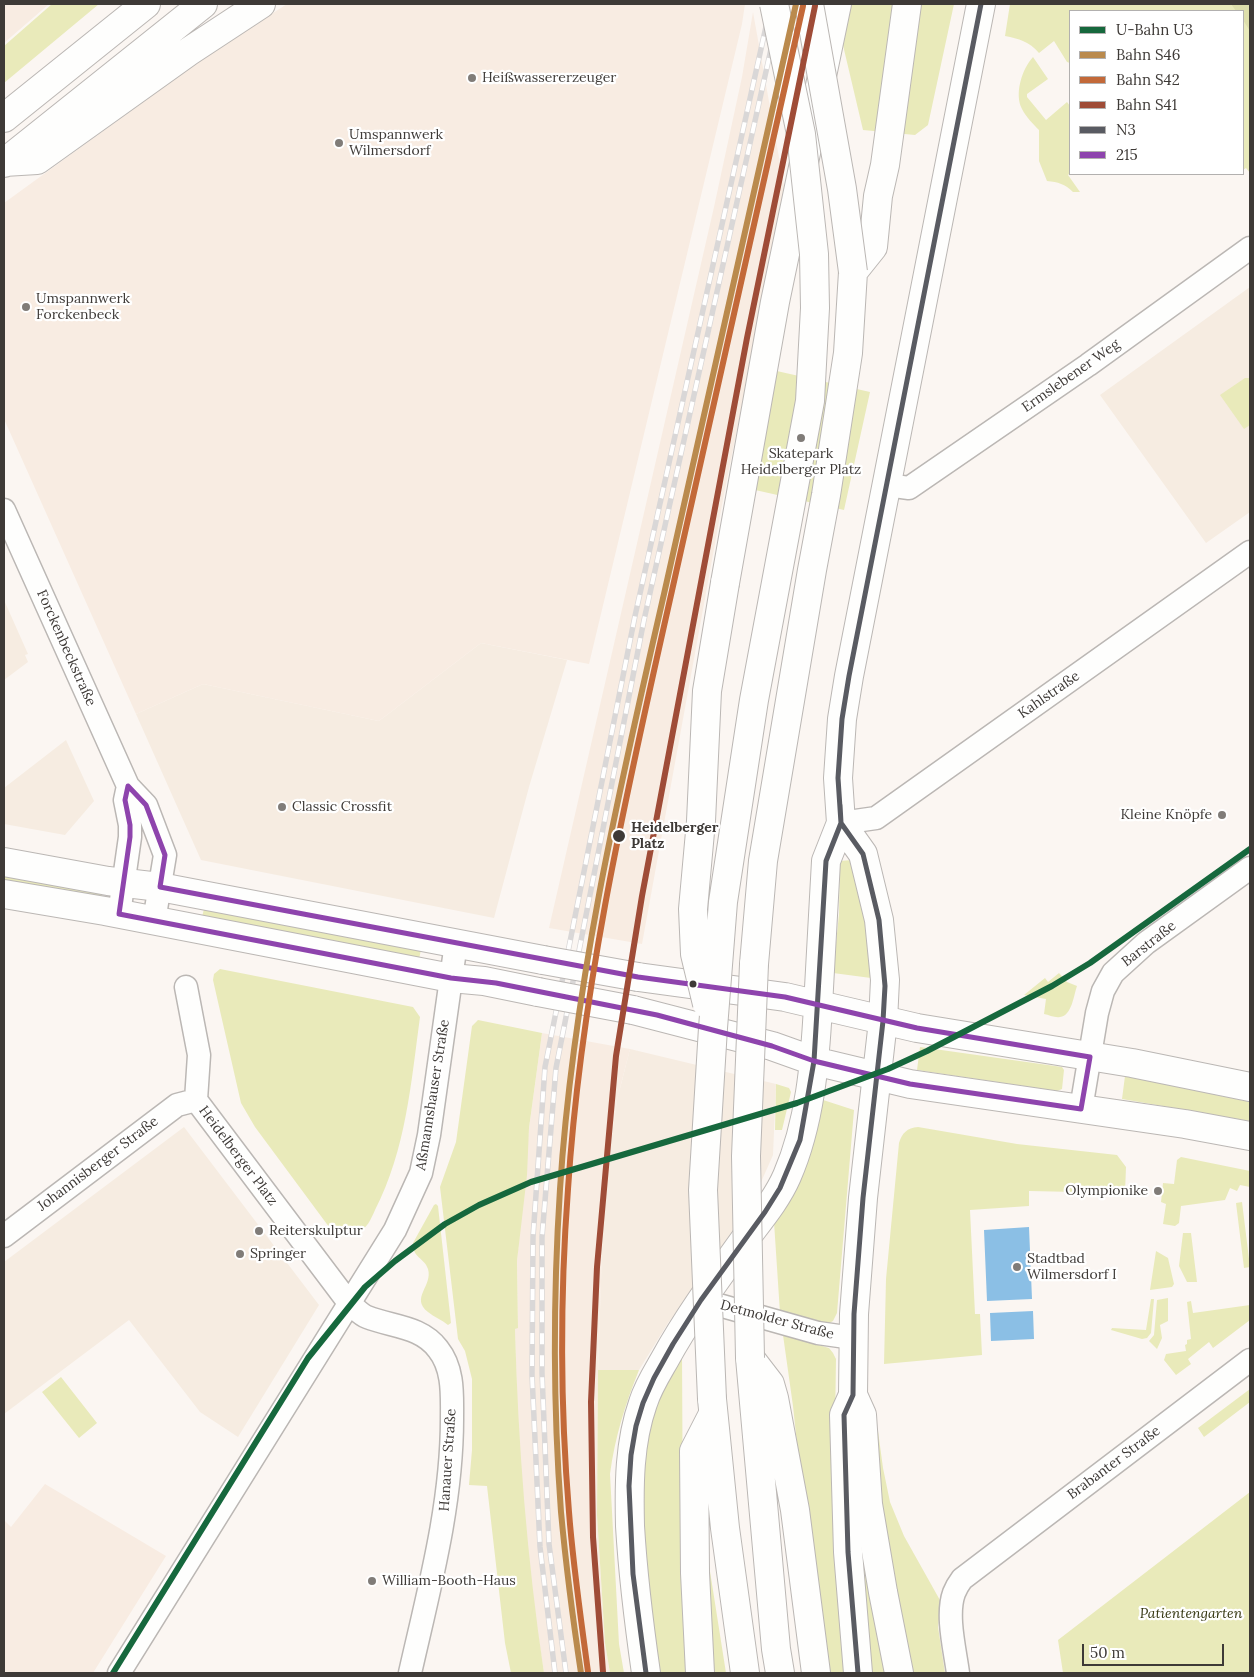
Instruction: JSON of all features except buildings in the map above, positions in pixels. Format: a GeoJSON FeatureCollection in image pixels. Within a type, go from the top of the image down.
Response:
{"type":"FeatureCollection","features":[{"type":"Feature","properties":{"kind":"main road"},"geometry":{"type":"LineString","coordinates":[[4,162],[203,4]]}},
{"type":"Feature","properties":{"kind":"main road"},"geometry":{"type":"LineString","coordinates":[[4,162],[37,160],[188,52],[261,4]]}},
{"type":"Feature","properties":{"kind":"main road"},"geometry":{"type":"LineString","coordinates":[[745,1673],[725,1528],[712,1406],[703,1190],[712,1028],[723,902],[751,719],[810,401],[815,308],[814,254],[801,134],[774,4]]}},
{"type":"Feature","properties":{"kind":"main road"},"geometry":{"type":"LineString","coordinates":[[780,1673],[776,1649],[764,1398],[770,1384],[750,1358],[746,1156],[754,964],[762,870],[848,353],[852,272],[842,189],[809,4]]}},
{"type":"Feature","properties":{"kind":"main road"},"geometry":{"type":"LineString","coordinates":[[712,1028],[695,954],[693,909],[701,812],[707,691],[775,302],[837,4]]}},
{"type":"Feature","properties":{"kind":"main road"},"geometry":{"type":"LineString","coordinates":[[852,272],[873,247],[878,196],[885,165],[907,4]]}},
{"type":"Feature","properties":{"kind":"main road"},"geometry":{"type":"LineString","coordinates":[[841,823],[838,778],[842,719],[849,676],[982,4]]}},
{"type":"Feature","properties":{"kind":"main road"},"geometry":{"type":"LineString","coordinates":[[4,118],[140,7]]}},
{"type":"Feature","properties":{"kind":"main road","name":"Detmolder Straße"},"geometry":{"type":"LineString","coordinates":[[646,1673],[633,1574],[629,1486],[631,1455],[643,1403],[654,1378],[701,1300],[765,1212],[786,1177],[800,1140],[814,1061],[826,861],[841,823]]}},
{"type":"Feature","properties":{"kind":"main road","name":"Detmolder Straße"},"geometry":{"type":"LineString","coordinates":[[841,823],[863,854],[879,920],[885,980],[883,1021],[863,1198],[853,1338],[853,1396],[844,1415],[845,1506],[858,1673]]}},
{"type":"Feature","properties":{"kind":"main road"},"geometry":{"type":"LineString","coordinates":[[4,862],[160,887],[638,977],[785,997],[927,1030],[1132,1063],[1250,1087]]}},
{"type":"Feature","properties":{"kind":"main road"},"geometry":{"type":"LineString","coordinates":[[4,894],[119,914],[451,978],[484,981],[633,1010],[772,1046],[814,1061],[916,1085],[1185,1124],[1250,1136]]}},
{"type":"Feature","properties":{"kind":"main road"},"geometry":{"type":"LineString","coordinates":[[853,1396],[862,1416],[868,1504],[899,1673]]}},
{"type":"Feature","properties":{"kind":"main road"},"geometry":{"type":"LineString","coordinates":[[764,1398],[795,1510],[816,1673]]}},
{"type":"Feature","properties":{"kind":"main road"},"geometry":{"type":"LineString","coordinates":[[700,1673],[694,1451],[712,1406]]}},
{"type":"Feature","properties":{"kind":"street","name":"Ermslebener Weg"},"geometry":{"type":"LineString","coordinates":[[887,485],[909,488],[1088,365],[1250,248]]}},
{"type":"Feature","properties":{"kind":"street","name":"Forckenbeckstraße"},"geometry":{"type":"LineString","coordinates":[[4,510],[128,786],[146,805],[165,855],[154,921]]}},
{"type":"Feature","properties":{"kind":"street","name":"Kahlstraße"},"geometry":{"type":"LineString","coordinates":[[841,823],[876,818],[1250,552]]}},
{"type":"Feature","properties":{"kind":"street","name":"Forckenbeckstraße"},"geometry":{"type":"LineString","coordinates":[[119,914],[130,837],[130,825],[125,800],[128,786]]}},
{"type":"Feature","properties":{"kind":"street","name":"Barstraße"},"geometry":{"type":"LineString","coordinates":[[1081,1109],[1097,1013],[1103,991],[1113,972],[1146,943],[1250,868]]}},
{"type":"Feature","properties":{"kind":"street","name":"Aßmannshauser Straße"},"geometry":{"type":"LineString","coordinates":[[119,1673],[396,1230],[421,1173],[429,1135],[456,943]]}},
{"type":"Feature","properties":{"kind":"street","name":"Heidelberger Platz"},"geometry":{"type":"LineString","coordinates":[[186,987],[199,1055],[196,1100],[349,1303]]}},
{"type":"Feature","properties":{"kind":"street","name":"Johannisberger Straße"},"geometry":{"type":"LineString","coordinates":[[4,1236],[177,1105],[196,1100]]}},
{"type":"Feature","properties":{"kind":"street","name":"Detmolder Straße"},"geometry":{"type":"LineString","coordinates":[[701,1300],[818,1334],[853,1338]]}},
{"type":"Feature","properties":{"kind":"street","name":"Hanauer Straße"},"geometry":{"type":"LineString","coordinates":[[349,1303],[365,1317],[415,1331],[428,1339],[438,1349],[446,1362],[450,1375],[452,1390],[451,1449],[445,1512],[410,1673]]}},
{"type":"Feature","properties":{"kind":"street","name":"Brabanter Straße"},"geometry":{"type":"LineString","coordinates":[[958,1673],[952,1635],[951,1605],[954,1593],[962,1579],[1250,1360]]}},
{"type":"Feature","properties":{"kind":"shaded area"},"geometry":{"type":"Polygon","coordinates":[[[4,4],[49,4],[4,43],[4,4]]]}},
{"type":"Feature","properties":{"kind":"shaded area"},"geometry":{"type":"Polygon","coordinates":[[[287,4],[745,4],[742,24],[589,664],[481,643],[379,721],[203,684],[136,714],[4,419],[4,203],[208,55],[287,4]]]}},
{"type":"Feature","properties":{"kind":"shaded area"},"geometry":{"type":"Polygon","coordinates":[[[753,12],[785,191],[724,494],[642,944],[549,928],[714,207],[742,77],[753,12]]]}},
{"type":"Feature","properties":{"kind":"shaded area"},"geometry":{"type":"Polygon","coordinates":[[[1250,287],[1250,512],[1206,543],[1100,395],[1250,287]]]}},
{"type":"Feature","properties":{"kind":"shaded area"},"geometry":{"type":"Polygon","coordinates":[[[4,600],[28,654],[25,655],[28,662],[4,680],[4,600]]]}},
{"type":"Feature","properties":{"kind":"shaded area"},"geometry":{"type":"Polygon","coordinates":[[[481,643],[567,660],[529,787],[494,918],[201,860],[136,714],[203,684],[379,721],[481,643]]]}},
{"type":"Feature","properties":{"kind":"shaded area"},"geometry":{"type":"Polygon","coordinates":[[[66,740],[94,801],[65,835],[4,824],[4,788],[66,740]]]}},
{"type":"Feature","properties":{"kind":"shaded area"},"geometry":{"type":"Polygon","coordinates":[[[542,1033],[630,1049],[617,1100],[604,1191],[598,1370],[597,1515],[605,1643],[610,1673],[544,1673],[532,1596],[522,1487],[515,1329],[518,1327],[517,1261],[529,1128],[542,1033]]]}},
{"type":"Feature","properties":{"kind":"shaded area"},"geometry":{"type":"Polygon","coordinates":[[[630,1049],[776,1084],[773,1155],[758,1189],[723,1250],[668,1323],[639,1370],[598,1370],[604,1191],[617,1100],[630,1049]]]}},
{"type":"Feature","properties":{"kind":"shaded area"},"geometry":{"type":"Polygon","coordinates":[[[184,1127],[319,1305],[238,1437],[200,1412],[129,1320],[4,1414],[4,1262],[184,1127]]]}},
{"type":"Feature","properties":{"kind":"shaded area"},"geometry":{"type":"Polygon","coordinates":[[[45,1484],[166,1556],[93,1673],[4,1673],[4,1520],[11,1527],[45,1484]]]}},
{"type":"Feature","properties":{"kind":"green space"},"geometry":{"type":"Polygon","coordinates":[[[52,4],[99,4],[4,83],[4,46],[52,4]]]}},
{"type":"Feature","properties":{"kind":"green space"},"geometry":{"type":"Polygon","coordinates":[[[851,4],[954,4],[928,125],[915,135],[863,130],[842,41],[851,4]]]}},
{"type":"Feature","properties":{"kind":"green space"},"geometry":{"type":"Polygon","coordinates":[[[1010,4],[1250,4],[1250,173],[1246,168],[1244,169],[1244,10],[1069,10],[1069,63],[1054,41],[1039,53],[1028,43],[1005,36],[1010,4]]]}},
{"type":"Feature","properties":{"kind":"green space"},"geometry":{"type":"Polygon","coordinates":[[[1231,4],[1250,4],[1250,31],[1244,22],[1244,10],[1235,10],[1231,4]]]}},
{"type":"Feature","properties":{"kind":"green space"},"geometry":{"type":"Polygon","coordinates":[[[1033,57],[1048,79],[1027,94],[1027,97],[1046,120],[1067,102],[1069,105],[1068,175],[1080,192],[1073,192],[1061,184],[1047,181],[1039,161],[1039,130],[1024,112],[1019,96],[1020,82],[1033,57]]]}},
{"type":"Feature","properties":{"kind":"green space","name":"Skatepark Heidelberger Platz"},"geometry":{"type":"Polygon","coordinates":[[[759,367],[870,392],[844,510],[733,485],[759,367]]]}},
{"type":"Feature","properties":{"kind":"green space"},"geometry":{"type":"Polygon","coordinates":[[[1245,378],[1250,378],[1250,425],[1244,429],[1220,395],[1245,378]]]}},
{"type":"Feature","properties":{"kind":"green space"},"geometry":{"type":"Polygon","coordinates":[[[852,860],[869,938],[871,978],[833,973],[839,914],[840,861],[852,860]]]}},
{"type":"Feature","properties":{"kind":"green space"},"geometry":{"type":"Polygon","coordinates":[[[4,872],[103,894],[100,898],[4,881],[4,872]]]}},
{"type":"Feature","properties":{"kind":"green space"},"geometry":{"type":"Polygon","coordinates":[[[204,909],[421,950],[419,959],[202,917],[204,909]]]}},
{"type":"Feature","properties":{"kind":"green space"},"geometry":{"type":"Polygon","coordinates":[[[220,969],[413,1007],[420,1017],[406,1116],[394,1164],[370,1220],[366,1226],[354,1235],[341,1235],[332,1231],[255,1127],[241,1103],[213,980],[214,974],[220,969]]]}},
{"type":"Feature","properties":{"kind":"green space"},"geometry":{"type":"Polygon","coordinates":[[[1059,973],[1067,982],[1077,986],[1070,1009],[1064,1016],[1054,1017],[1044,1014],[1046,999],[1024,995],[1045,978],[1048,982],[1059,973]]]}},
{"type":"Feature","properties":{"kind":"green space"},"geometry":{"type":"Polygon","coordinates":[[[478,1020],[542,1033],[529,1128],[527,1175],[517,1261],[518,1328],[515,1329],[524,1501],[544,1673],[511,1673],[505,1643],[487,1486],[469,1485],[472,1450],[472,1379],[465,1351],[458,1339],[440,1187],[456,1142],[472,1026],[478,1020]]]}},
{"type":"Feature","properties":{"kind":"green space"},"geometry":{"type":"Polygon","coordinates":[[[920,1047],[1062,1067],[1064,1070],[1062,1089],[1057,1091],[917,1070],[920,1047]]]}},
{"type":"Feature","properties":{"kind":"green space"},"geometry":{"type":"Polygon","coordinates":[[[1125,1076],[1250,1102],[1250,1121],[1122,1099],[1125,1076]]]}},
{"type":"Feature","properties":{"kind":"green space"},"geometry":{"type":"Polygon","coordinates":[[[776,1084],[789,1088],[791,1092],[782,1130],[775,1130],[776,1084]]]}},
{"type":"Feature","properties":{"kind":"green space"},"geometry":{"type":"Polygon","coordinates":[[[817,1098],[854,1110],[837,1313],[833,1321],[827,1324],[780,1313],[774,1222],[817,1098]]]}},
{"type":"Feature","properties":{"kind":"green space"},"geometry":{"type":"Polygon","coordinates":[[[918,1127],[1017,1144],[1117,1155],[1126,1167],[1125,1193],[1029,1191],[1029,1206],[970,1210],[975,1314],[980,1314],[982,1355],[884,1364],[886,1279],[899,1143],[906,1132],[918,1127]]]}},
{"type":"Feature","properties":{"kind":"green space"},"geometry":{"type":"Polygon","coordinates":[[[1181,1157],[1250,1171],[1250,1187],[1240,1185],[1237,1191],[1230,1188],[1225,1200],[1181,1206],[1179,1223],[1175,1226],[1163,1224],[1166,1204],[1161,1202],[1163,1183],[1174,1184],[1177,1160],[1181,1157]]]}},
{"type":"Feature","properties":{"kind":"green space"},"geometry":{"type":"Polygon","coordinates":[[[1242,1202],[1250,1267],[1244,1268],[1236,1203],[1242,1202]]]}},
{"type":"Feature","properties":{"kind":"green space"},"geometry":{"type":"Polygon","coordinates":[[[436,1204],[438,1206],[451,1323],[448,1325],[430,1314],[423,1307],[421,1297],[428,1281],[428,1269],[413,1248],[413,1243],[436,1204]]]}},
{"type":"Feature","properties":{"kind":"green space"},"geometry":{"type":"Polygon","coordinates":[[[1183,1233],[1191,1233],[1197,1282],[1187,1282],[1179,1266],[1183,1233]]]}},
{"type":"Feature","properties":{"kind":"green space"},"geometry":{"type":"Polygon","coordinates":[[[1156,1251],[1168,1258],[1174,1284],[1172,1287],[1150,1290],[1156,1251]]]}},
{"type":"Feature","properties":{"kind":"green space"},"geometry":{"type":"Polygon","coordinates":[[[1168,1298],[1168,1321],[1160,1325],[1162,1338],[1157,1349],[1149,1341],[1154,1335],[1157,1300],[1168,1298]]]}},
{"type":"Feature","properties":{"kind":"green space"},"geometry":{"type":"Polygon","coordinates":[[[1151,1299],[1154,1299],[1151,1333],[1147,1338],[1142,1339],[1111,1330],[1112,1328],[1146,1330],[1151,1299]]]}},
{"type":"Feature","properties":{"kind":"green space"},"geometry":{"type":"Polygon","coordinates":[[[1191,1301],[1193,1313],[1250,1305],[1250,1320],[1213,1348],[1209,1342],[1188,1359],[1191,1364],[1176,1375],[1164,1360],[1166,1354],[1186,1351],[1185,1345],[1187,1340],[1191,1339],[1187,1302],[1191,1301]]]}},
{"type":"Feature","properties":{"kind":"green space"},"geometry":{"type":"Polygon","coordinates":[[[783,1335],[829,1348],[836,1359],[835,1425],[847,1673],[827,1673],[805,1520],[793,1406],[783,1335]]]}},
{"type":"Feature","properties":{"kind":"green space"},"geometry":{"type":"Polygon","coordinates":[[[682,1354],[683,1545],[689,1673],[655,1673],[646,1611],[640,1475],[646,1426],[661,1390],[682,1354]]]}},
{"type":"Feature","properties":{"kind":"green space"},"geometry":{"type":"Polygon","coordinates":[[[598,1370],[639,1370],[621,1421],[610,1474],[619,1644],[624,1673],[610,1673],[605,1643],[597,1515],[598,1370]]]}},
{"type":"Feature","properties":{"kind":"green space"},"geometry":{"type":"Polygon","coordinates":[[[61,1377],[97,1423],[79,1438],[42,1392],[61,1377]]]}},
{"type":"Feature","properties":{"kind":"green space"},"geometry":{"type":"Polygon","coordinates":[[[1250,1389],[1250,1402],[1204,1437],[1198,1428],[1250,1389]]]}},
{"type":"Feature","properties":{"kind":"green space"},"geometry":{"type":"Polygon","coordinates":[[[878,1431],[890,1502],[904,1536],[941,1602],[938,1627],[945,1673],[909,1673],[889,1573],[871,1432],[878,1431]]]}},
{"type":"Feature","properties":{"kind":"green space","name":"Patientengarten"},"geometry":{"type":"Polygon","coordinates":[[[1250,1492],[1250,1673],[1063,1673],[1058,1640],[1250,1492]]]}},
{"type":"Feature","properties":{"kind":"green space"},"geometry":{"type":"Polygon","coordinates":[[[864,1546],[889,1673],[868,1673],[856,1548],[864,1546]]]}},
{"type":"Feature","properties":{"kind":"green space"},"geometry":{"type":"Polygon","coordinates":[[[706,1565],[709,1565],[726,1673],[711,1673],[706,1565]]]}},
{"type":"Feature","properties":{"kind":"water"},"geometry":{"type":"Polygon","coordinates":[[[1029,1227],[1032,1299],[987,1301],[984,1230],[1029,1227]]]}},
{"type":"Feature","properties":{"kind":"water"},"geometry":{"type":"Polygon","coordinates":[[[1033,1311],[1034,1339],[991,1341],[990,1313],[1033,1311]]]}},
{"type":"Feature","properties":{"kind":"railway"},"geometry":{"type":"LineString","coordinates":[[555,1673],[540,1547],[532,1375],[533,1237],[545,1067],[635,616],[771,4]]}},
{"type":"Feature","properties":{"kind":"railway"},"geometry":{"type":"LineString","coordinates":[[566,1673],[549,1544],[542,1373],[542,1237],[556,1068],[644,620],[781,4]]}},
{"type":"Feature","properties":{"kind":"metro line","name":"U3"},"geometry":{"type":"LineString","coordinates":[[113,1673],[308,1358],[365,1287],[395,1261],[445,1224],[479,1205],[531,1182],[797,1103],[888,1069],[927,1051],[1052,986],[1090,963],[1250,849]]}},
{"type":"Feature","properties":{"kind":"rail line","name":"S46"},"geometry":{"type":"LineString","coordinates":[[581,1673],[561,1512],[556,1432],[555,1351],[560,1189],[575,1039],[600,890],[615,815],[796,4]]}},
{"type":"Feature","properties":{"kind":"rail line","name":"S42"},"geometry":{"type":"LineString","coordinates":[[588,1672],[569,1512],[562,1350],[565,1229],[574,1114],[583,1039],[608,890],[638,742],[803,6]]}},
{"type":"Feature","properties":{"kind":"rail line","name":"S41"},"geometry":{"type":"LineString","coordinates":[[603,1672],[593,1537],[591,1402],[597,1267],[616,1056],[642,896],[747,338],[815,6]]}},
{"type":"Feature","properties":{"kind":"transit line","name":"N3"},"geometry":{"type":"LineString","coordinates":[[646,1673],[633,1574],[629,1486],[631,1455],[636,1426],[643,1403],[654,1378],[673,1344],[701,1300],[765,1212],[780,1188],[800,1140],[814,1061],[826,861],[841,823],[838,778],[842,719],[981,4]]}},
{"type":"Feature","properties":{"kind":"transit line","name":"215"},"geometry":{"type":"LineString","coordinates":[[128,786],[146,805],[165,855],[160,887],[638,977],[785,997],[917,1028],[1090,1057],[1081,1109],[910,1084],[814,1061],[772,1046],[657,1015],[496,983],[451,978],[119,914],[130,837],[130,825],[125,800],[128,786]]}},
{"type":"Feature","properties":{"kind":"transit line","name":"N3"},"geometry":{"type":"LineString","coordinates":[[840,805],[841,823],[863,854],[879,920],[885,986],[883,1021],[863,1198],[854,1314],[853,1395],[844,1415],[848,1552],[858,1673]]}},
{"type":"Feature","properties":{"kind":"place","name":"Heißwassererzeuger"},"geometry":{"type":"Point","coordinates":[472,78]}},
{"type":"Feature","properties":{"kind":"place","name":"Umspannwerk Wilmersdorf"},"geometry":{"type":"Point","coordinates":[339,143]}},
{"type":"Feature","properties":{"kind":"place","name":"Umspannwerk Forckenbeck"},"geometry":{"type":"Point","coordinates":[26,307]}},
{"type":"Feature","properties":{"kind":"place","name":"Skatepark Heidelberger Platz"},"geometry":{"type":"Point","coordinates":[801,438]}},
{"type":"Feature","properties":{"kind":"place","name":"Classic Crossfit"},"geometry":{"type":"Point","coordinates":[282,807]}},
{"type":"Feature","properties":{"kind":"place","name":"Kleine Knöpfe"},"geometry":{"type":"Point","coordinates":[1222,815]}},
{"type":"Feature","properties":{"kind":"place","name":"Heidelberger Platz"},"geometry":{"type":"Point","coordinates":[619,836]}},
{"type":"Feature","properties":{"kind":"place","name":"Olympionike"},"geometry":{"type":"Point","coordinates":[1158,1191]}},
{"type":"Feature","properties":{"kind":"place","name":"Reiterskulptur"},"geometry":{"type":"Point","coordinates":[259,1231]}},
{"type":"Feature","properties":{"kind":"place","name":"Springer"},"geometry":{"type":"Point","coordinates":[240,1254]}},
{"type":"Feature","properties":{"kind":"place","name":"Stadtbad Wilmersdorf I"},"geometry":{"type":"Point","coordinates":[1017,1267]}},
{"type":"Feature","properties":{"kind":"place","name":"William-Booth-Haus"},"geometry":{"type":"Point","coordinates":[372,1581]}}]}
